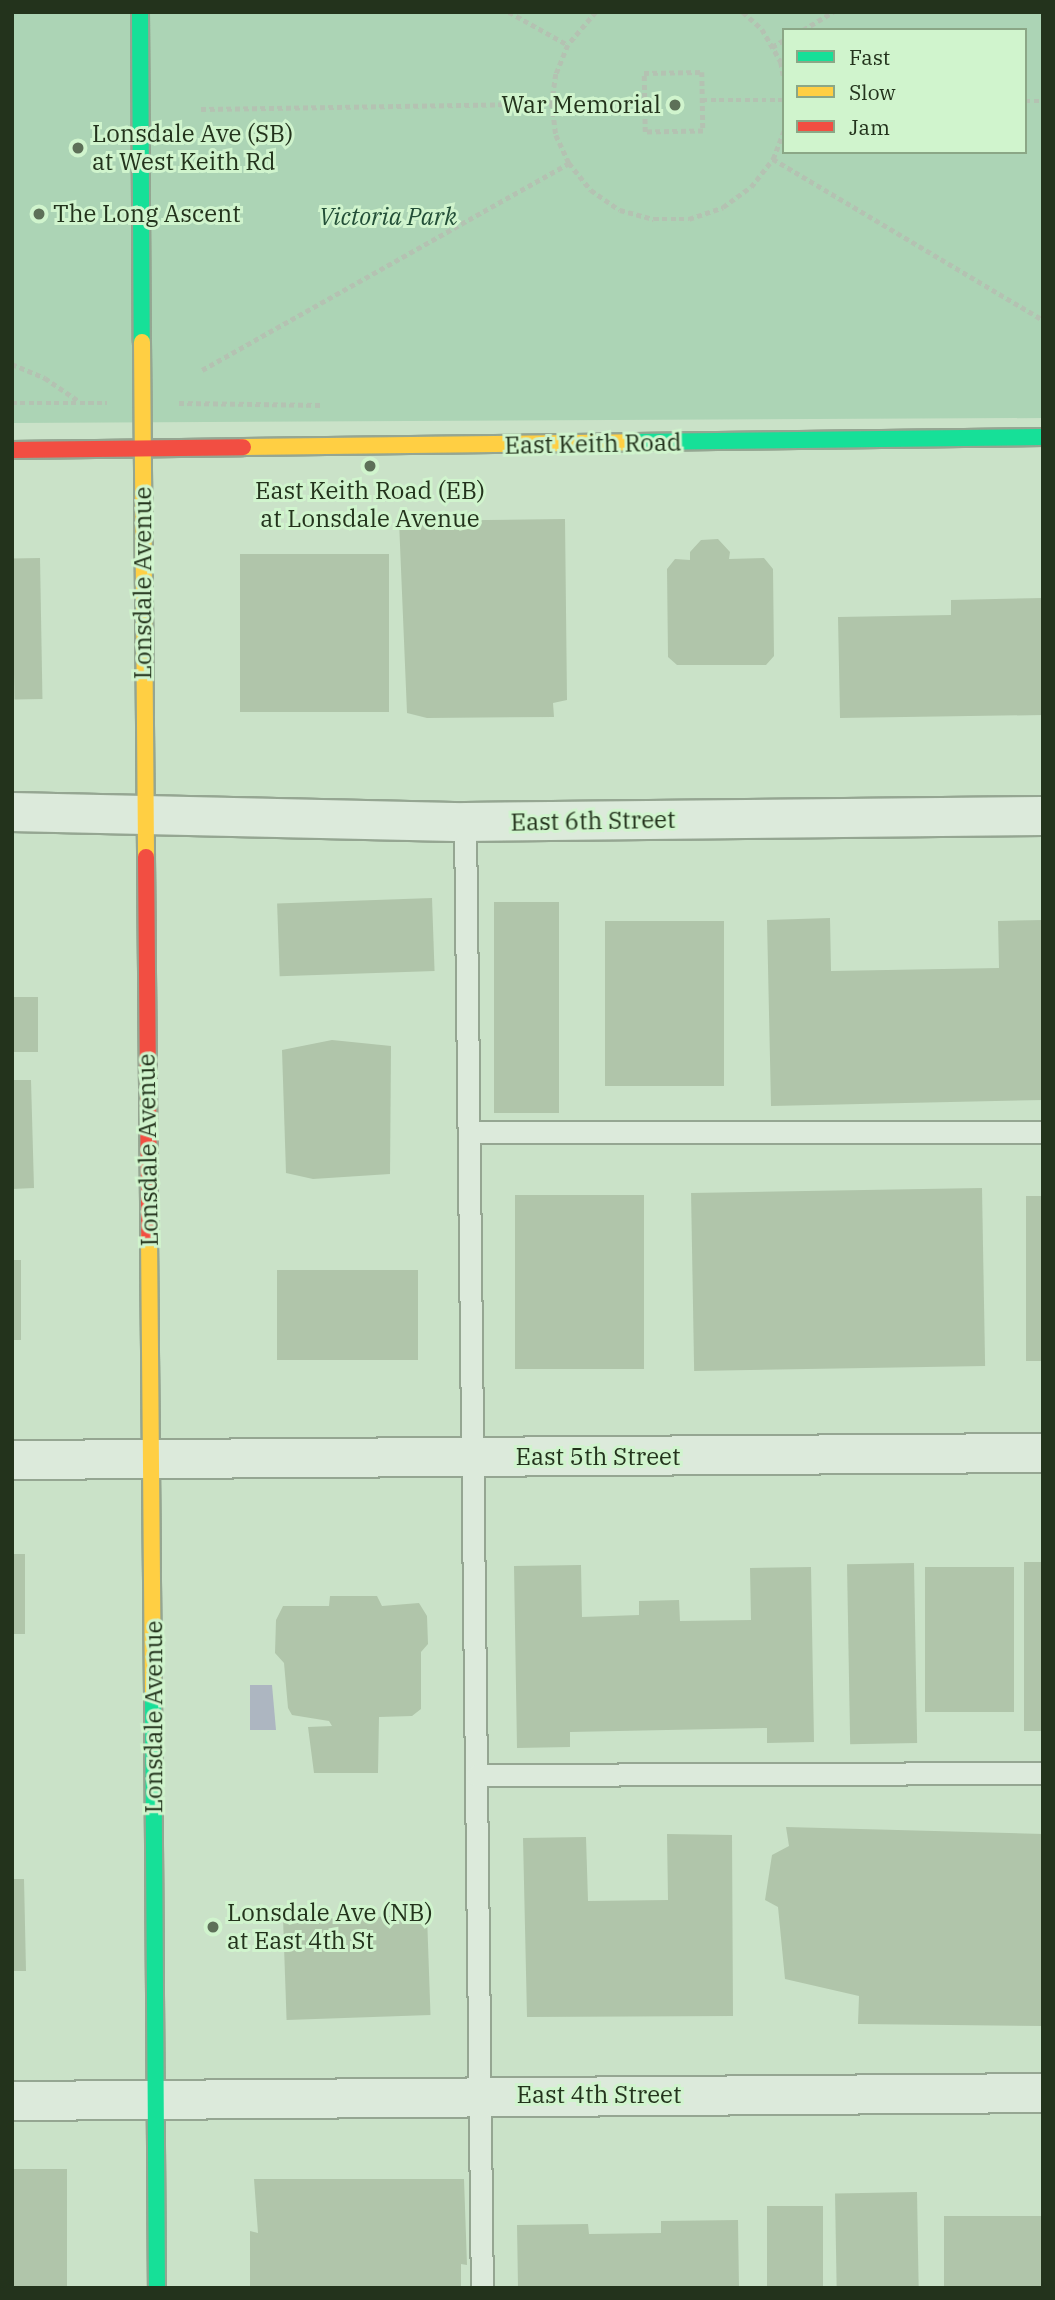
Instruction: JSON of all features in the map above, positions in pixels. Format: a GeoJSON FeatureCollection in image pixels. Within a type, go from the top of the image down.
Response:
{"type":"FeatureCollection","features":[{"type":"Feature","properties":{"kind":"main road","name":"Lonsdale Avenue"},"geometry":{"type":"LineString","coordinates":[[140,12],[143,812],[153,1461],[157,2288]]}},
{"type":"Feature","properties":{"kind":"main road","name":"East Keith Road"},"geometry":{"type":"LineString","coordinates":[[12,450],[142,451],[1043,437]]}},
{"type":"Feature","properties":{"kind":"street","name":"East 6th Street"},"geometry":{"type":"LineString","coordinates":[[12,812],[143,812],[465,822],[1043,816]]}},
{"type":"Feature","properties":{"kind":"street","name":"East 5th Street"},"geometry":{"type":"LineString","coordinates":[[12,1460],[1043,1453]]}},
{"type":"Feature","properties":{"kind":"street","name":"East 4th Street"},"geometry":{"type":"LineString","coordinates":[[12,2101],[1043,2093]]}},
{"type":"Feature","properties":{"kind":"lane"},"geometry":{"type":"LineString","coordinates":[[465,822],[470,1458],[477,1776],[482,2288]]}},
{"type":"Feature","properties":{"kind":"lane"},"geometry":{"type":"LineString","coordinates":[[469,1132],[1043,1132]]}},
{"type":"Feature","properties":{"kind":"lane"},"geometry":{"type":"LineString","coordinates":[[477,1776],[1043,1773]]}},
{"type":"Feature","properties":{"kind":"path"},"geometry":{"type":"LineString","coordinates":[[509,12],[568,45]]}},
{"type":"Feature","properties":{"kind":"path"},"geometry":{"type":"LineString","coordinates":[[596,12],[568,45],[556,74],[552,103],[556,135],[569,163],[591,190],[620,210],[654,219],[678,219],[723,207],[751,187],[773,159],[782,136]]}},
{"type":"Feature","properties":{"kind":"path"},"geometry":{"type":"LineString","coordinates":[[743,12],[762,29],[782,74]]}},
{"type":"Feature","properties":{"kind":"path"},"geometry":{"type":"LineString","coordinates":[[806,28],[833,12]]}},
{"type":"Feature","properties":{"kind":"path"},"geometry":{"type":"LineString","coordinates":[[772,47],[782,41]]}},
{"type":"Feature","properties":{"kind":"path"},"geometry":{"type":"LineString","coordinates":[[702,72],[702,100],[703,131],[645,132],[644,73],[702,72]]}},
{"type":"Feature","properties":{"kind":"path"},"geometry":{"type":"LineString","coordinates":[[702,100],[782,100]]}},
{"type":"Feature","properties":{"kind":"path"},"geometry":{"type":"LineString","coordinates":[[201,109],[644,102]]}},
{"type":"Feature","properties":{"kind":"path"},"geometry":{"type":"LineString","coordinates":[[773,159],[1043,320]]}},
{"type":"Feature","properties":{"kind":"path"},"geometry":{"type":"LineString","coordinates":[[202,370],[569,163]]}},
{"type":"Feature","properties":{"kind":"path"},"geometry":{"type":"LineString","coordinates":[[12,364],[45,378],[80,402],[12,403]]}},
{"type":"Feature","properties":{"kind":"green space","name":"Victoria Park"},"geometry":{"type":"Polygon","coordinates":[[[12,12],[1043,12],[1043,418],[12,423],[12,12]]]}},
{"type":"Feature","properties":{"kind":"shaded area"},"geometry":{"type":"Polygon","coordinates":[[[250,1685],[272,1685],[276,1730],[250,1730],[250,1685]]]}},
{"type":"Feature","properties":{"kind":"building"},"geometry":{"type":"Polygon","coordinates":[[[565,519],[567,700],[553,703],[554,717],[427,718],[407,713],[399,521],[565,519]]]}},
{"type":"Feature","properties":{"kind":"building"},"geometry":{"type":"Polygon","coordinates":[[[718,539],[730,552],[729,559],[764,558],[773,569],[774,656],[766,665],[677,665],[668,657],[667,569],[675,559],[690,560],[690,552],[701,540],[718,539]]]}},
{"type":"Feature","properties":{"kind":"building"},"geometry":{"type":"Polygon","coordinates":[[[240,554],[389,554],[389,712],[240,712],[240,554]]]}},
{"type":"Feature","properties":{"kind":"building"},"geometry":{"type":"Polygon","coordinates":[[[12,558],[40,558],[42,699],[14,699],[12,558]]]}},
{"type":"Feature","properties":{"kind":"building"},"geometry":{"type":"Polygon","coordinates":[[[1043,598],[1043,715],[840,718],[838,617],[951,615],[951,600],[1043,598]]]}},
{"type":"Feature","properties":{"kind":"building"},"geometry":{"type":"Polygon","coordinates":[[[432,898],[435,971],[280,976],[277,903],[432,898]]]}},
{"type":"Feature","properties":{"kind":"building"},"geometry":{"type":"Polygon","coordinates":[[[494,902],[559,902],[559,1113],[494,1113],[494,902]]]}},
{"type":"Feature","properties":{"kind":"building"},"geometry":{"type":"Polygon","coordinates":[[[830,918],[831,971],[999,968],[998,921],[1043,920],[1043,1100],[771,1106],[767,920],[830,918]]]}},
{"type":"Feature","properties":{"kind":"building"},"geometry":{"type":"Polygon","coordinates":[[[605,921],[724,921],[724,1086],[605,1086],[605,921]]]}},
{"type":"Feature","properties":{"kind":"building"},"geometry":{"type":"Polygon","coordinates":[[[12,997],[38,997],[38,1052],[12,1052],[12,997]]]}},
{"type":"Feature","properties":{"kind":"building"},"geometry":{"type":"Polygon","coordinates":[[[332,1040],[391,1046],[390,1174],[313,1179],[286,1173],[282,1050],[332,1040]]]}},
{"type":"Feature","properties":{"kind":"building"},"geometry":{"type":"Polygon","coordinates":[[[12,1080],[31,1080],[34,1188],[12,1189],[12,1080]]]}},
{"type":"Feature","properties":{"kind":"building"},"geometry":{"type":"Polygon","coordinates":[[[982,1188],[985,1366],[694,1371],[691,1193],[982,1188]]]}},
{"type":"Feature","properties":{"kind":"building"},"geometry":{"type":"Polygon","coordinates":[[[515,1195],[644,1195],[644,1369],[515,1369],[515,1195]]]}},
{"type":"Feature","properties":{"kind":"building"},"geometry":{"type":"Polygon","coordinates":[[[1026,1196],[1043,1196],[1043,1361],[1026,1361],[1026,1196]]]}},
{"type":"Feature","properties":{"kind":"building"},"geometry":{"type":"Polygon","coordinates":[[[12,1260],[21,1260],[21,1340],[12,1340],[12,1260]]]}},
{"type":"Feature","properties":{"kind":"building"},"geometry":{"type":"Polygon","coordinates":[[[277,1270],[418,1270],[418,1360],[277,1360],[277,1270]]]}},
{"type":"Feature","properties":{"kind":"building"},"geometry":{"type":"Polygon","coordinates":[[[12,1554],[25,1554],[25,1634],[12,1634],[12,1554]]]}},
{"type":"Feature","properties":{"kind":"building"},"geometry":{"type":"Polygon","coordinates":[[[1024,1562],[1043,1562],[1043,1731],[1024,1731],[1024,1562]]]}},
{"type":"Feature","properties":{"kind":"building"},"geometry":{"type":"Polygon","coordinates":[[[914,1563],[917,1743],[850,1744],[847,1564],[914,1563]]]}},
{"type":"Feature","properties":{"kind":"building"},"geometry":{"type":"Polygon","coordinates":[[[581,1565],[582,1617],[639,1615],[639,1601],[679,1600],[680,1621],[751,1620],[750,1568],[811,1567],[814,1742],[767,1743],[767,1728],[570,1732],[570,1747],[517,1748],[514,1566],[581,1565]]]}},
{"type":"Feature","properties":{"kind":"building"},"geometry":{"type":"Polygon","coordinates":[[[925,1567],[1014,1567],[1014,1712],[925,1712],[925,1567]]]}},
{"type":"Feature","properties":{"kind":"building"},"geometry":{"type":"Polygon","coordinates":[[[330,1596],[377,1596],[382,1606],[419,1603],[427,1616],[428,1644],[421,1652],[421,1709],[412,1716],[379,1717],[378,1773],[314,1773],[308,1727],[332,1726],[329,1721],[292,1715],[288,1708],[284,1663],[275,1653],[276,1620],[283,1606],[329,1606],[330,1596]]]}},
{"type":"Feature","properties":{"kind":"building"},"geometry":{"type":"Polygon","coordinates":[[[786,1827],[1043,1834],[1043,2026],[858,2024],[859,1996],[785,1979],[778,1907],[765,1900],[772,1855],[789,1846],[786,1827]]]}},
{"type":"Feature","properties":{"kind":"building"},"geometry":{"type":"Polygon","coordinates":[[[667,1834],[732,1835],[733,2016],[527,2017],[523,1838],[586,1837],[588,1901],[668,1900],[667,1834]]]}},
{"type":"Feature","properties":{"kind":"building"},"geometry":{"type":"Polygon","coordinates":[[[12,1879],[24,1879],[26,1971],[12,1971],[12,1879]]]}},
{"type":"Feature","properties":{"kind":"building"},"geometry":{"type":"Polygon","coordinates":[[[427,1915],[430,2015],[287,2020],[283,1920],[427,1915]]]}},
{"type":"Feature","properties":{"kind":"building"},"geometry":{"type":"Polygon","coordinates":[[[12,2169],[67,2169],[67,2288],[12,2288],[12,2169]]]}},
{"type":"Feature","properties":{"kind":"building"},"geometry":{"type":"Polygon","coordinates":[[[254,2179],[464,2179],[467,2265],[461,2264],[461,2288],[250,2288],[250,2231],[258,2233],[254,2179]]]}},
{"type":"Feature","properties":{"kind":"building"},"geometry":{"type":"Polygon","coordinates":[[[917,2192],[919,2288],[837,2288],[835,2193],[917,2192]]]}},
{"type":"Feature","properties":{"kind":"building"},"geometry":{"type":"Polygon","coordinates":[[[767,2206],[823,2206],[823,2288],[767,2288],[767,2206]]]}},
{"type":"Feature","properties":{"kind":"building"},"geometry":{"type":"Polygon","coordinates":[[[944,2216],[1043,2216],[1043,2288],[944,2288],[944,2216]]]}},
{"type":"Feature","properties":{"kind":"building"},"geometry":{"type":"Polygon","coordinates":[[[738,2220],[739,2288],[518,2288],[517,2225],[588,2224],[589,2234],[661,2233],[661,2221],[738,2220]]]}},
{"type":"Feature","properties":{"kind":"traffic: fast"},"geometry":{"type":"LineString","coordinates":[[140,12],[142,342]]}},
{"type":"Feature","properties":{"kind":"traffic: fast"},"geometry":{"type":"LineString","coordinates":[[635,442],[1043,437]]}},
{"type":"Feature","properties":{"kind":"traffic: fast"},"geometry":{"type":"LineString","coordinates":[[153,1692],[157,2288]]}},
{"type":"Feature","properties":{"kind":"traffic: slow"},"geometry":{"type":"LineString","coordinates":[[142,342],[146,857]]}},
{"type":"Feature","properties":{"kind":"traffic: slow"},"geometry":{"type":"LineString","coordinates":[[243,447],[635,442]]}},
{"type":"Feature","properties":{"kind":"traffic: slow"},"geometry":{"type":"LineString","coordinates":[[149,1236],[153,1692]]}},
{"type":"Feature","properties":{"kind":"traffic: jam"},"geometry":{"type":"LineString","coordinates":[[12,450],[243,447]]}},
{"type":"Feature","properties":{"kind":"traffic: jam"},"geometry":{"type":"LineString","coordinates":[[146,857],[149,1236]]}},
{"type":"Feature","properties":{"kind":"place","name":"War Memorial"},"geometry":{"type":"Point","coordinates":[675,105]}},
{"type":"Feature","properties":{"kind":"place","name":"Lonsdale Ave (SB) at West Keith Rd"},"geometry":{"type":"Point","coordinates":[78,148]}},
{"type":"Feature","properties":{"kind":"place","name":"The Long Ascent"},"geometry":{"type":"Point","coordinates":[39,214]}},
{"type":"Feature","properties":{"kind":"place","name":"East Keith Road (EB) at Lonsdale Avenue"},"geometry":{"type":"Point","coordinates":[370,466]}},
{"type":"Feature","properties":{"kind":"place","name":"Lonsdale Ave (NB) at East 4th St"},"geometry":{"type":"Point","coordinates":[213,1927]}}]}
